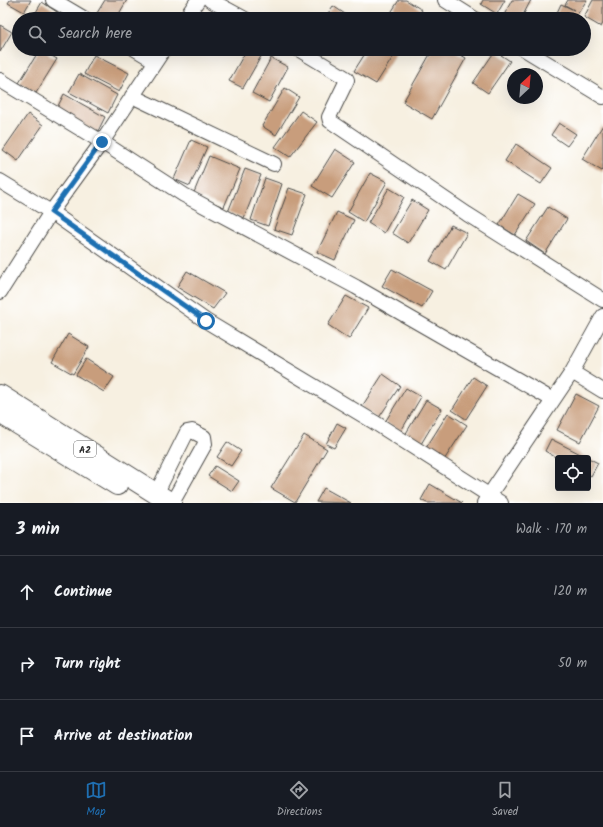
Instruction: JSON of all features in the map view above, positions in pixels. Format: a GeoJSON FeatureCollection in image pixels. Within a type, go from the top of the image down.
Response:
{"type":"FeatureCollection","features":[{"type":"Feature","properties":{"kind":"highway","name":"A2"},"geometry":{"type":"LineString","coordinates":[[0,395],[161,501]]}},
{"type":"Feature","properties":{"kind":"highway","name":"A2"},"geometry":{"type":"LineString","coordinates":[[0,413],[161,501]]}},
{"type":"Feature","properties":{"kind":"street"},"geometry":{"type":"LineString","coordinates":[[53,0],[73,12]]}},
{"type":"Feature","properties":{"kind":"street"},"geometry":{"type":"LineString","coordinates":[[190,12],[198,0]]}},
{"type":"Feature","properties":{"kind":"street"},"geometry":{"type":"LineString","coordinates":[[210,0],[232,12]]}},
{"type":"Feature","properties":{"kind":"street"},"geometry":{"type":"LineString","coordinates":[[445,0],[464,12]]}},
{"type":"Feature","properties":{"kind":"street"},"geometry":{"type":"LineString","coordinates":[[147,56],[155,61]]}},
{"type":"Feature","properties":{"kind":"street"},"geometry":{"type":"LineString","coordinates":[[0,292],[51,212],[102,142],[159,56]]}},
{"type":"Feature","properties":{"kind":"street"},"geometry":{"type":"LineString","coordinates":[[310,56],[347,80],[330,117],[330,121],[467,214],[603,300]]}},
{"type":"Feature","properties":{"kind":"street"},"geometry":{"type":"LineString","coordinates":[[536,56],[603,97]]}},
{"type":"Feature","properties":{"kind":"street"},"geometry":{"type":"LineString","coordinates":[[0,80],[102,142],[184,195],[356,287],[553,400]]}},
{"type":"Feature","properties":{"kind":"street"},"geometry":{"type":"LineString","coordinates":[[132,96],[274,164]]}},
{"type":"Feature","properties":{"kind":"street"},"geometry":{"type":"LineString","coordinates":[[0,181],[51,212],[206,321],[374,422],[486,500],[501,503]]}},
{"type":"Feature","properties":{"kind":"street"},"geometry":{"type":"LineString","coordinates":[[486,500],[572,372],[603,316]]}},
{"type":"Feature","properties":{"kind":"street"},"geometry":{"type":"LineString","coordinates":[[572,372],[603,391]]}},
{"type":"Feature","properties":{"kind":"building"},"geometry":{"type":"Polygon","coordinates":[[[10,0],[31,0],[24,12],[8,3],[10,0]]]}},
{"type":"Feature","properties":{"kind":"building"},"geometry":{"type":"Polygon","coordinates":[[[105,0],[127,0],[120,12],[98,12],[105,0]]]}},
{"type":"Feature","properties":{"kind":"building"},"geometry":{"type":"Polygon","coordinates":[[[399,0],[406,0],[422,10],[421,12],[391,12],[399,0]]]}},
{"type":"Feature","properties":{"kind":"building"},"geometry":{"type":"Polygon","coordinates":[[[483,0],[505,0],[498,12],[494,12],[481,4],[483,0]]]}},
{"type":"Feature","properties":{"kind":"building"},"geometry":{"type":"Polygon","coordinates":[[[512,0],[531,0],[525,12],[506,12],[512,0]]]}},
{"type":"Feature","properties":{"kind":"building"},"geometry":{"type":"Polygon","coordinates":[[[568,0],[587,0],[579,12],[557,12],[561,4],[574,10],[565,5],[568,0]]]}},
{"type":"Feature","properties":{"kind":"building"},"geometry":{"type":"Polygon","coordinates":[[[593,0],[603,0],[603,23],[601,27],[591,21],[591,12],[587,12],[593,0]]]}},
{"type":"Feature","properties":{"kind":"building"},"geometry":{"type":"Polygon","coordinates":[[[42,2],[57,12],[36,12],[42,2]]]}},
{"type":"Feature","properties":{"kind":"building"},"geometry":{"type":"Polygon","coordinates":[[[333,6],[342,12],[329,12],[333,6]]]}},
{"type":"Feature","properties":{"kind":"building"},"geometry":{"type":"Polygon","coordinates":[[[0,25],[12,32],[0,52],[0,25]]]}},
{"type":"Feature","properties":{"kind":"building"},"geometry":{"type":"Polygon","coordinates":[[[36,56],[52,56],[57,59],[36,93],[19,83],[36,56]]]}},
{"type":"Feature","properties":{"kind":"building"},"geometry":{"type":"Polygon","coordinates":[[[93,56],[129,73],[119,92],[84,74],[93,56]]]}},
{"type":"Feature","properties":{"kind":"building"},"geometry":{"type":"Polygon","coordinates":[[[243,56],[261,56],[243,88],[229,81],[243,56]]]}},
{"type":"Feature","properties":{"kind":"building"},"geometry":{"type":"Polygon","coordinates":[[[364,56],[394,56],[376,84],[354,71],[364,56]]]}},
{"type":"Feature","properties":{"kind":"building"},"geometry":{"type":"Polygon","coordinates":[[[429,56],[463,56],[466,58],[432,119],[403,102],[429,56]]]}},
{"type":"Feature","properties":{"kind":"building"},"geometry":{"type":"Polygon","coordinates":[[[492,56],[502,56],[510,61],[488,93],[473,83],[492,56]]]}},
{"type":"Feature","properties":{"kind":"building"},"geometry":{"type":"Polygon","coordinates":[[[271,58],[288,67],[269,102],[252,93],[271,58]]]}},
{"type":"Feature","properties":{"kind":"building"},"geometry":{"type":"Polygon","coordinates":[[[79,74],[117,95],[108,113],[69,92],[79,74]]]}},
{"type":"Feature","properties":{"kind":"building"},"geometry":{"type":"Polygon","coordinates":[[[285,88],[299,97],[276,135],[262,126],[285,88]]]}},
{"type":"Feature","properties":{"kind":"building"},"geometry":{"type":"Polygon","coordinates":[[[64,94],[105,117],[97,133],[56,110],[64,94]]]}},
{"type":"Feature","properties":{"kind":"building"},"geometry":{"type":"Polygon","coordinates":[[[301,111],[317,122],[290,157],[275,147],[301,111]]]}},
{"type":"Feature","properties":{"kind":"building"},"geometry":{"type":"Polygon","coordinates":[[[28,114],[43,125],[18,161],[3,150],[28,114]]]}},
{"type":"Feature","properties":{"kind":"building"},"geometry":{"type":"Polygon","coordinates":[[[559,123],[576,134],[567,146],[551,135],[559,123]]]}},
{"type":"Feature","properties":{"kind":"building"},"geometry":{"type":"Polygon","coordinates":[[[603,125],[603,170],[602,171],[582,159],[603,125]]]}},
{"type":"Feature","properties":{"kind":"building"},"geometry":{"type":"Polygon","coordinates":[[[191,140],[207,147],[190,186],[174,179],[191,140]]]}},
{"type":"Feature","properties":{"kind":"building"},"geometry":{"type":"Polygon","coordinates":[[[516,144],[552,168],[541,184],[505,161],[516,144]]]}},
{"type":"Feature","properties":{"kind":"building"},"geometry":{"type":"Polygon","coordinates":[[[335,149],[355,162],[332,198],[312,186],[335,149]]]}},
{"type":"Feature","properties":{"kind":"building"},"geometry":{"type":"Polygon","coordinates":[[[209,156],[240,169],[224,207],[193,195],[209,156]]]}},
{"type":"Feature","properties":{"kind":"building"},"geometry":{"type":"Polygon","coordinates":[[[245,169],[261,175],[244,218],[228,212],[245,169]]]}},
{"type":"Feature","properties":{"kind":"building"},"geometry":{"type":"Polygon","coordinates":[[[370,173],[387,182],[364,222],[348,212],[370,173]]]}},
{"type":"Feature","properties":{"kind":"building"},"geometry":{"type":"Polygon","coordinates":[[[265,178],[282,184],[268,226],[251,220],[265,178]]]}},
{"type":"Feature","properties":{"kind":"building"},"geometry":{"type":"Polygon","coordinates":[[[289,188],[307,194],[292,235],[274,229],[289,188]]]}},
{"type":"Feature","properties":{"kind":"building"},"geometry":{"type":"Polygon","coordinates":[[[389,188],[404,197],[384,233],[368,223],[389,188]]]}},
{"type":"Feature","properties":{"kind":"building"},"geometry":{"type":"Polygon","coordinates":[[[518,194],[535,204],[515,235],[499,225],[518,194]]]}},
{"type":"Feature","properties":{"kind":"building"},"geometry":{"type":"Polygon","coordinates":[[[412,200],[428,210],[408,243],[392,233],[412,200]]]}},
{"type":"Feature","properties":{"kind":"building"},"geometry":{"type":"Polygon","coordinates":[[[548,207],[567,219],[545,254],[526,241],[548,207]]]}},
{"type":"Feature","properties":{"kind":"building"},"geometry":{"type":"Polygon","coordinates":[[[337,212],[354,220],[335,260],[317,252],[337,212]]]}},
{"type":"Feature","properties":{"kind":"building"},"geometry":{"type":"Polygon","coordinates":[[[451,225],[467,233],[446,270],[430,261],[451,225]]]}},
{"type":"Feature","properties":{"kind":"building"},"geometry":{"type":"Polygon","coordinates":[[[392,269],[432,291],[422,308],[382,286],[392,269]]]}},
{"type":"Feature","properties":{"kind":"building"},"geometry":{"type":"Polygon","coordinates":[[[187,271],[225,293],[213,309],[177,287],[187,271]]]}},
{"type":"Feature","properties":{"kind":"building"},"geometry":{"type":"Polygon","coordinates":[[[346,296],[368,308],[349,339],[328,325],[346,296]]]}},
{"type":"Feature","properties":{"kind":"building"},"geometry":{"type":"Polygon","coordinates":[[[68,334],[89,347],[73,374],[52,362],[68,334]]]}},
{"type":"Feature","properties":{"kind":"building"},"geometry":{"type":"Polygon","coordinates":[[[86,359],[114,377],[104,392],[76,375],[86,359]]]}},
{"type":"Feature","properties":{"kind":"building"},"geometry":{"type":"Polygon","coordinates":[[[383,374],[400,386],[378,419],[361,408],[383,374]]]}},
{"type":"Feature","properties":{"kind":"building"},"geometry":{"type":"Polygon","coordinates":[[[473,377],[487,386],[466,419],[452,410],[473,377]]]}},
{"type":"Feature","properties":{"kind":"building"},"geometry":{"type":"Polygon","coordinates":[[[406,388],[421,397],[401,431],[385,422],[406,388]]]}},
{"type":"Feature","properties":{"kind":"building"},"geometry":{"type":"Polygon","coordinates":[[[576,394],[599,406],[580,442],[557,430],[576,394]]]}},
{"type":"Feature","properties":{"kind":"building"},"geometry":{"type":"Polygon","coordinates":[[[426,400],[442,409],[421,444],[405,435],[426,400]]]}},
{"type":"Feature","properties":{"kind":"building"},"geometry":{"type":"Polygon","coordinates":[[[448,413],[467,425],[444,460],[426,448],[448,413]]]}},
{"type":"Feature","properties":{"kind":"building"},"geometry":{"type":"Polygon","coordinates":[[[337,423],[346,428],[334,448],[326,444],[337,423]]]}},
{"type":"Feature","properties":{"kind":"building"},"geometry":{"type":"Polygon","coordinates":[[[304,435],[327,449],[295,502],[271,488],[304,435]]]}},
{"type":"Feature","properties":{"kind":"building"},"geometry":{"type":"Polygon","coordinates":[[[551,439],[582,455],[555,455],[555,457],[545,451],[551,439]]]}},
{"type":"Feature","properties":{"kind":"building"},"geometry":{"type":"Polygon","coordinates":[[[227,442],[241,451],[231,466],[217,457],[227,442]]]}},
{"type":"Feature","properties":{"kind":"building"},"geometry":{"type":"Polygon","coordinates":[[[591,459],[598,463],[591,476],[591,459]]]}},
{"type":"Feature","properties":{"kind":"building"},"geometry":{"type":"Polygon","coordinates":[[[215,466],[239,481],[232,491],[208,476],[215,466]]]}},
{"type":"Feature","properties":{"kind":"building"},"geometry":{"type":"Polygon","coordinates":[[[430,484],[462,503],[427,503],[421,500],[430,484]]]}},
{"type":"Feature","properties":{"kind":"building"},"geometry":{"type":"Polygon","coordinates":[[[324,488],[351,503],[316,502],[324,488]]]}},
{"type":"Feature","properties":{"kind":"route"},"geometry":{"type":"LineString","coordinates":[[102,142],[51,212],[206,321]]}}]}
